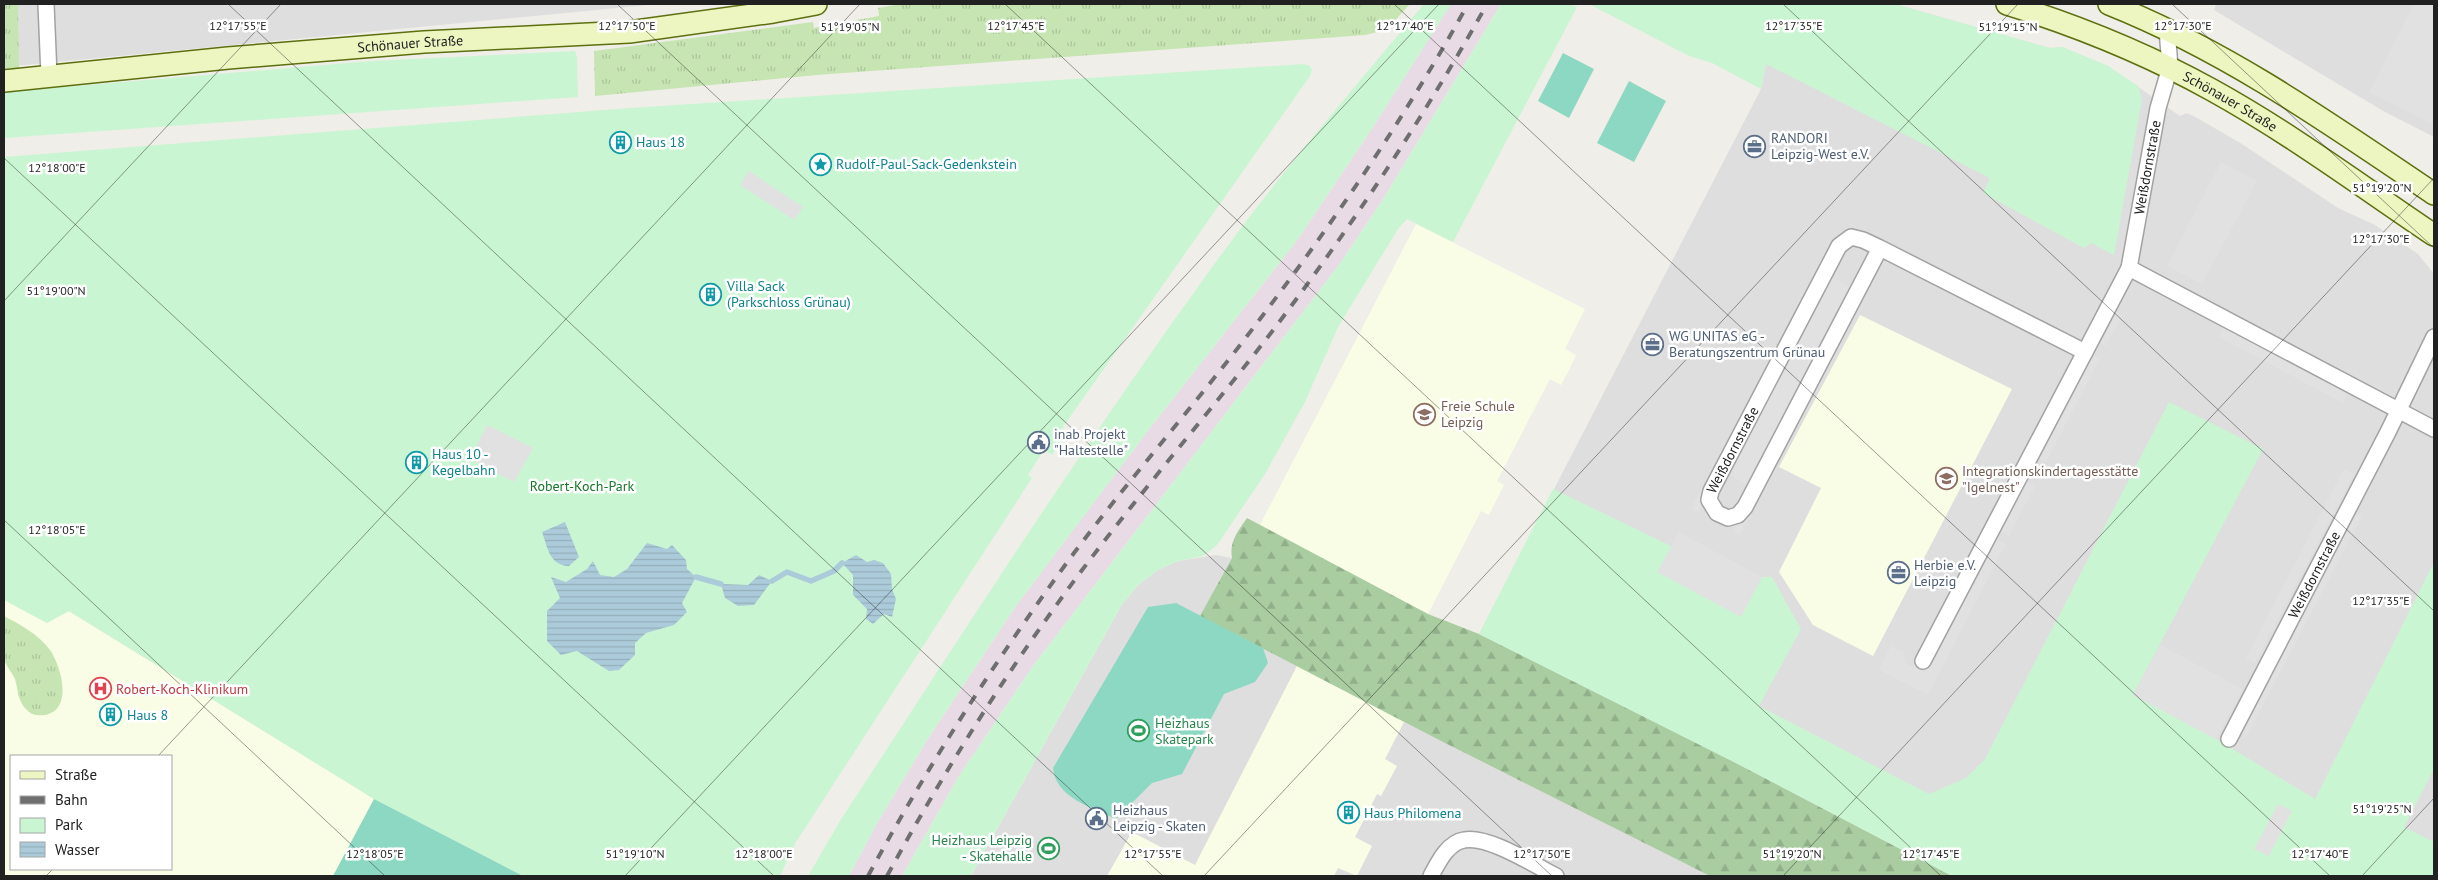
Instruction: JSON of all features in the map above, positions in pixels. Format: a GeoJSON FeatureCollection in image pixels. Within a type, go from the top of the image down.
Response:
{"type":"FeatureCollection","features":[{"type":"Feature","properties":{"kind":"main road","name":"Schönauer Straße"},"geometry":{"type":"LineString","coordinates":[[4,81],[228,58],[414,42],[629,32],[773,8],[816,4]]}},
{"type":"Feature","properties":{"kind":"main road","name":"Schönauer Straße"},"geometry":{"type":"LineString","coordinates":[[2007,4],[2110,41],[2170,67],[2301,144],[2434,235]]}},
{"type":"Feature","properties":{"kind":"main road"},"geometry":{"type":"LineString","coordinates":[[2109,4],[2192,41],[2236,64],[2293,99],[2434,194]]}},
{"type":"Feature","properties":{"kind":"street"},"geometry":{"type":"LineString","coordinates":[[46,4],[49,76]]}},
{"type":"Feature","properties":{"kind":"street"},"geometry":{"type":"LineString","coordinates":[[2167,30],[2170,67]]}},
{"type":"Feature","properties":{"kind":"street"},"geometry":{"type":"LineString","coordinates":[[2170,67],[2192,41]]}},
{"type":"Feature","properties":{"kind":"street","name":"Weißdornstraße"},"geometry":{"type":"LineString","coordinates":[[1923,661],[2130,268],[2158,108],[2170,67]]}},
{"type":"Feature","properties":{"kind":"street","name":"Weißdornstraße"},"geometry":{"type":"LineString","coordinates":[[1880,248],[1745,507],[1738,515],[1728,518],[1717,513],[1709,500],[1711,491],[1839,246],[1851,237],[1864,240],[1880,248],[2085,352]]}},
{"type":"Feature","properties":{"kind":"street"},"geometry":{"type":"LineString","coordinates":[[2130,268],[2434,429]]}},
{"type":"Feature","properties":{"kind":"street","name":"Weißdornstraße"},"geometry":{"type":"LineString","coordinates":[[2229,738],[2399,411],[2434,336]]}},
{"type":"Feature","properties":{"kind":"street"},"geometry":{"type":"LineString","coordinates":[[1431,876],[1446,851],[1462,840],[1480,840],[1556,876]]}},
{"type":"Feature","properties":{"kind":"shaded area"},"geometry":{"type":"Polygon","coordinates":[[[4,4],[659,4],[4,67],[4,4]]]}},
{"type":"Feature","properties":{"kind":"shaded area"},"geometry":{"type":"Polygon","coordinates":[[[1451,4],[1501,4],[1382,201],[1341,262],[1033,666],[959,776],[902,876],[849,876],[876,825],[929,737],[1016,606],[1150,428],[1296,242],[1373,127],[1451,4]]]}},
{"type":"Feature","properties":{"kind":"shaded area"},"geometry":{"type":"Polygon","coordinates":[[[1895,4],[2050,48],[2062,47],[2108,66],[2180,116],[2187,113],[2199,119],[2242,144],[2338,208],[2375,225],[2418,254],[2434,274],[2434,876],[1952,876],[1734,762],[1479,634],[1761,89],[1766,64],[1895,4]]]}},
{"type":"Feature","properties":{"kind":"shaded area"},"geometry":{"type":"Polygon","coordinates":[[[2216,4],[2434,4],[2434,137],[2385,112],[2214,10],[2216,4]]]}},
{"type":"Feature","properties":{"kind":"shaded area"},"geometry":{"type":"Polygon","coordinates":[[[2414,4],[2434,4],[2434,125],[2369,92],[2414,4]]]}},
{"type":"Feature","properties":{"kind":"shaded area"},"geometry":{"type":"Polygon","coordinates":[[[2221,162],[2257,181],[2202,284],[2167,266],[2221,162]]]}},
{"type":"Feature","properties":{"kind":"shaded area"},"geometry":{"type":"Polygon","coordinates":[[[749,171],[803,207],[794,220],[740,185],[749,171]]]}},
{"type":"Feature","properties":{"kind":"shaded area","name":"Freie Schule Leipzig"},"geometry":{"type":"Polygon","coordinates":[[[1416,224],[1585,309],[1565,349],[1576,355],[1569,370],[1561,385],[1550,379],[1497,481],[1504,485],[1489,515],[1481,511],[1428,614],[1260,525],[1416,224]]]}},
{"type":"Feature","properties":{"kind":"shaded area"},"geometry":{"type":"Polygon","coordinates":[[[1817,270],[1866,295],[1740,535],[1734,531],[1756,489],[1720,470],[1698,513],[1691,509],[1817,270]]]}},
{"type":"Feature","properties":{"kind":"shaded area"},"geometry":{"type":"Polygon","coordinates":[[[2114,311],[2122,315],[2106,346],[2098,342],[2114,311]]]}},
{"type":"Feature","properties":{"kind":"shaded area"},"geometry":{"type":"Polygon","coordinates":[[[1860,315],[2012,389],[1873,656],[1813,625],[1779,572],[1821,488],[1779,467],[1860,315]]]}},
{"type":"Feature","properties":{"kind":"shaded area"},"geometry":{"type":"Polygon","coordinates":[[[2224,328],[2348,393],[2343,403],[2219,337],[2224,328]]]}},
{"type":"Feature","properties":{"kind":"shaded area"},"geometry":{"type":"Polygon","coordinates":[[[2091,354],[2100,359],[2046,462],[2037,458],[2091,354]]]}},
{"type":"Feature","properties":{"kind":"shaded area"},"geometry":{"type":"Polygon","coordinates":[[[487,425],[533,448],[514,482],[470,459],[487,425]]]}},
{"type":"Feature","properties":{"kind":"shaded area"},"geometry":{"type":"Polygon","coordinates":[[[2344,469],[2354,474],[2255,663],[2246,658],[2344,469]]]}},
{"type":"Feature","properties":{"kind":"shaded area"},"geometry":{"type":"Polygon","coordinates":[[[2025,481],[2035,486],[2009,536],[1999,531],[2025,481]]]}},
{"type":"Feature","properties":{"kind":"shaded area"},"geometry":{"type":"Polygon","coordinates":[[[2353,512],[2362,516],[2245,739],[2239,729],[2353,512]]]}},
{"type":"Feature","properties":{"kind":"shaded area"},"geometry":{"type":"Polygon","coordinates":[[[1679,532],[1762,577],[1741,617],[1657,572],[1679,532]]]}},
{"type":"Feature","properties":{"kind":"shaded area"},"geometry":{"type":"Polygon","coordinates":[[[1995,539],[2006,544],[1928,695],[1879,670],[1891,646],[1903,652],[1906,664],[1925,672],[1995,539]]]}},
{"type":"Feature","properties":{"kind":"shaded area"},"geometry":{"type":"Polygon","coordinates":[[[1216,555],[1232,558],[1201,616],[1441,741],[1710,876],[971,876],[1121,606],[1138,585],[1158,570],[1178,561],[1216,555]]]}},
{"type":"Feature","properties":{"kind":"shaded area","name":"Robert-Koch-Klinikum"},"geometry":{"type":"Polygon","coordinates":[[[4,600],[47,623],[68,611],[374,799],[333,876],[4,876],[4,600]]]}},
{"type":"Feature","properties":{"kind":"shaded area"},"geometry":{"type":"Polygon","coordinates":[[[2160,645],[2243,689],[2216,739],[2133,695],[2160,645]]]}},
{"type":"Feature","properties":{"kind":"shaded area"},"geometry":{"type":"Polygon","coordinates":[[[1297,666],[1404,722],[1385,759],[1397,766],[1381,796],[1377,794],[1355,837],[1372,846],[1357,876],[1338,868],[1334,876],[1107,876],[1132,832],[1195,865],[1297,666]]]}},
{"type":"Feature","properties":{"kind":"shaded area"},"geometry":{"type":"Polygon","coordinates":[[[2278,804],[2292,811],[2269,856],[2254,849],[2278,804]]]}},
{"type":"Feature","properties":{"kind":"green space"},"geometry":{"type":"Polygon","coordinates":[[[4,4],[18,4],[19,68],[4,69],[4,4]]]}},
{"type":"Feature","properties":{"kind":"green space"},"geometry":{"type":"Polygon","coordinates":[[[900,4],[1410,4],[1386,30],[1365,35],[817,75],[595,96],[594,51],[813,22],[814,28],[879,16],[878,8],[900,4]]]}},
{"type":"Feature","properties":{"kind":"green space"},"geometry":{"type":"Polygon","coordinates":[[[1424,4],[1451,4],[1373,127],[1296,242],[1150,428],[1016,606],[929,737],[876,825],[849,876],[808,876],[840,821],[1120,397],[1218,259],[1267,194],[1424,4]]]}},
{"type":"Feature","properties":{"kind":"green space"},"geometry":{"type":"Polygon","coordinates":[[[1501,4],[1570,4],[1577,7],[1453,242],[1407,219],[1398,229],[1338,327],[1305,402],[1265,474],[1217,545],[1203,556],[1178,561],[1158,570],[1138,585],[1121,606],[971,876],[902,876],[959,776],[1033,666],[1341,262],[1382,201],[1501,4]]]}},
{"type":"Feature","properties":{"kind":"green space"},"geometry":{"type":"Polygon","coordinates":[[[1589,4],[1895,4],[2050,48],[2062,47],[2108,66],[2138,86],[2142,99],[2114,255],[2091,243],[2084,248],[1983,193],[1990,178],[1766,64],[1761,89],[1712,63],[1689,56],[1589,4]]]}},
{"type":"Feature","properties":{"kind":"green space"},"geometry":{"type":"Polygon","coordinates":[[[575,51],[577,57],[578,97],[4,138],[4,92],[371,61],[575,51]]]}},
{"type":"Feature","properties":{"kind":"green space"},"geometry":{"type":"Polygon","coordinates":[[[1563,53],[1594,69],[1569,118],[1538,101],[1563,53]]]}},
{"type":"Feature","properties":{"kind":"green space","name":"Robert-Koch-Park"},"geometry":{"type":"Polygon","coordinates":[[[1304,64],[1310,66],[1312,70],[1310,76],[1065,424],[1058,437],[1062,440],[1052,455],[1044,450],[1028,475],[1032,478],[796,842],[780,876],[523,876],[374,799],[69,611],[47,623],[4,600],[4,157],[630,108],[1304,64]]]}},
{"type":"Feature","properties":{"kind":"green space"},"geometry":{"type":"Polygon","coordinates":[[[1629,81],[1666,101],[1634,162],[1597,143],[1629,81]]]}},
{"type":"Feature","properties":{"kind":"green space"},"geometry":{"type":"Polygon","coordinates":[[[2169,402],[2263,449],[2133,695],[2216,739],[2315,799],[2434,562],[2434,769],[2404,827],[2434,842],[2434,876],[1952,876],[1734,762],[1479,634],[1553,489],[1671,546],[1740,617],[1762,577],[1772,577],[1801,629],[1759,706],[1929,794],[1966,778],[1985,759],[2169,402]]]}},
{"type":"Feature","properties":{"kind":"green space"},"geometry":{"type":"Polygon","coordinates":[[[1247,518],[1428,614],[1479,634],[1734,762],[1952,876],[1710,876],[1441,741],[1200,616],[1232,558],[1233,542],[1247,518]]]}},
{"type":"Feature","properties":{"kind":"green space","name":"Heizhaus Skatepark"},"geometry":{"type":"Polygon","coordinates":[[[1176,603],[1263,648],[1268,663],[1255,682],[1224,694],[1182,774],[1152,783],[1116,819],[1086,806],[1068,794],[1061,787],[1053,768],[1148,607],[1176,603]]]}},
{"type":"Feature","properties":{"kind":"green space"},"geometry":{"type":"Polygon","coordinates":[[[4,616],[35,635],[45,644],[54,657],[61,676],[62,696],[60,705],[54,711],[45,715],[35,715],[29,712],[22,704],[15,679],[4,658],[4,616]]]}},
{"type":"Feature","properties":{"kind":"green space"},"geometry":{"type":"Polygon","coordinates":[[[374,799],[523,876],[333,876],[374,799]]]}},
{"type":"Feature","properties":{"kind":"water"},"geometry":{"type":"Polygon","coordinates":[[[565,522],[579,557],[569,566],[557,563],[553,559],[542,532],[565,522]]]}},
{"type":"Feature","properties":{"kind":"water"},"geometry":{"type":"Polygon","coordinates":[[[647,543],[667,549],[672,545],[686,560],[687,569],[696,577],[682,603],[687,612],[674,625],[646,633],[635,643],[635,655],[619,670],[609,671],[577,651],[561,655],[547,641],[547,611],[560,598],[551,577],[566,582],[587,569],[593,561],[600,575],[614,577],[627,569],[647,543]]]}},
{"type":"Feature","properties":{"kind":"water"},"geometry":{"type":"Polygon","coordinates":[[[856,555],[867,562],[874,560],[883,563],[891,574],[892,589],[896,599],[892,617],[884,614],[873,624],[866,619],[867,609],[853,595],[853,575],[842,563],[856,555]]]}},
{"type":"Feature","properties":{"kind":"water"},"geometry":{"type":"Polygon","coordinates":[[[759,575],[772,581],[754,605],[738,606],[725,598],[721,584],[748,585],[759,575]]]}},
{"type":"Feature","properties":{"kind":"waterway"},"geometry":{"type":"LineString","coordinates":[[772,581],[787,572],[811,581],[834,571],[842,563]]}},
{"type":"Feature","properties":{"kind":"waterway"},"geometry":{"type":"LineString","coordinates":[[696,577],[721,584]]}},
{"type":"Feature","properties":{"kind":"railway"},"geometry":{"type":"LineString","coordinates":[[868,876],[915,793],[965,711],[1018,631],[1097,523],[1237,349],[1316,243],[1395,126],[1468,4]]}},
{"type":"Feature","properties":{"kind":"railway"},"geometry":{"type":"LineString","coordinates":[[887,876],[964,743],[1028,646],[1104,541],[1246,365],[1331,251],[1386,170],[1438,88],[1487,4]]}},
{"type":"Feature","properties":{"kind":"place","name":"Haus 18"},"geometry":{"type":"Point","coordinates":[620,142]}},
{"type":"Feature","properties":{"kind":"place","name":"RANDORI Leipzig-West e.V."},"geometry":{"type":"Point","coordinates":[1755,146]}},
{"type":"Feature","properties":{"kind":"place","name":"Rudolf-Paul-Sack-Gedenkstein"},"geometry":{"type":"Point","coordinates":[820,164]}},
{"type":"Feature","properties":{"kind":"place","name":"Villa Sack (Parkschloss Grünau)"},"geometry":{"type":"Point","coordinates":[711,294]}},
{"type":"Feature","properties":{"kind":"place","name":"WG UNITAS eG - Beratungszentrum Grünau"},"geometry":{"type":"Point","coordinates":[1653,344]}},
{"type":"Feature","properties":{"kind":"place","name":"Freie Schule Leipzig"},"geometry":{"type":"Point","coordinates":[1425,414]}},
{"type":"Feature","properties":{"kind":"place","name":"inab Projekt \"Haltestelle\""},"geometry":{"type":"Point","coordinates":[1038,442]}},
{"type":"Feature","properties":{"kind":"place","name":"Haus 10 - Kegelbahn"},"geometry":{"type":"Point","coordinates":[416,462]}},
{"type":"Feature","properties":{"kind":"place","name":"Integrationskindertagesstätte \"Igelnest\""},"geometry":{"type":"Point","coordinates":[1946,479]}},
{"type":"Feature","properties":{"kind":"place","name":"Herbie e.V. Leipzig"},"geometry":{"type":"Point","coordinates":[1898,573]}},
{"type":"Feature","properties":{"kind":"place","name":"Robert-Koch-Klinikum"},"geometry":{"type":"Point","coordinates":[100,689]}},
{"type":"Feature","properties":{"kind":"place","name":"Haus 8"},"geometry":{"type":"Point","coordinates":[111,715]}},
{"type":"Feature","properties":{"kind":"place","name":"Heizhaus Skatepark"},"geometry":{"type":"Point","coordinates":[1139,731]}},
{"type":"Feature","properties":{"kind":"place","name":"Haus Philomena"},"geometry":{"type":"Point","coordinates":[1348,813]}},
{"type":"Feature","properties":{"kind":"place","name":"Heizhaus Leipzig - Skaten"},"geometry":{"type":"Point","coordinates":[1097,818]}},
{"type":"Feature","properties":{"kind":"place","name":"Heizhaus Leipzig - Skatehalle"},"geometry":{"type":"Point","coordinates":[1048,848]}}]}
